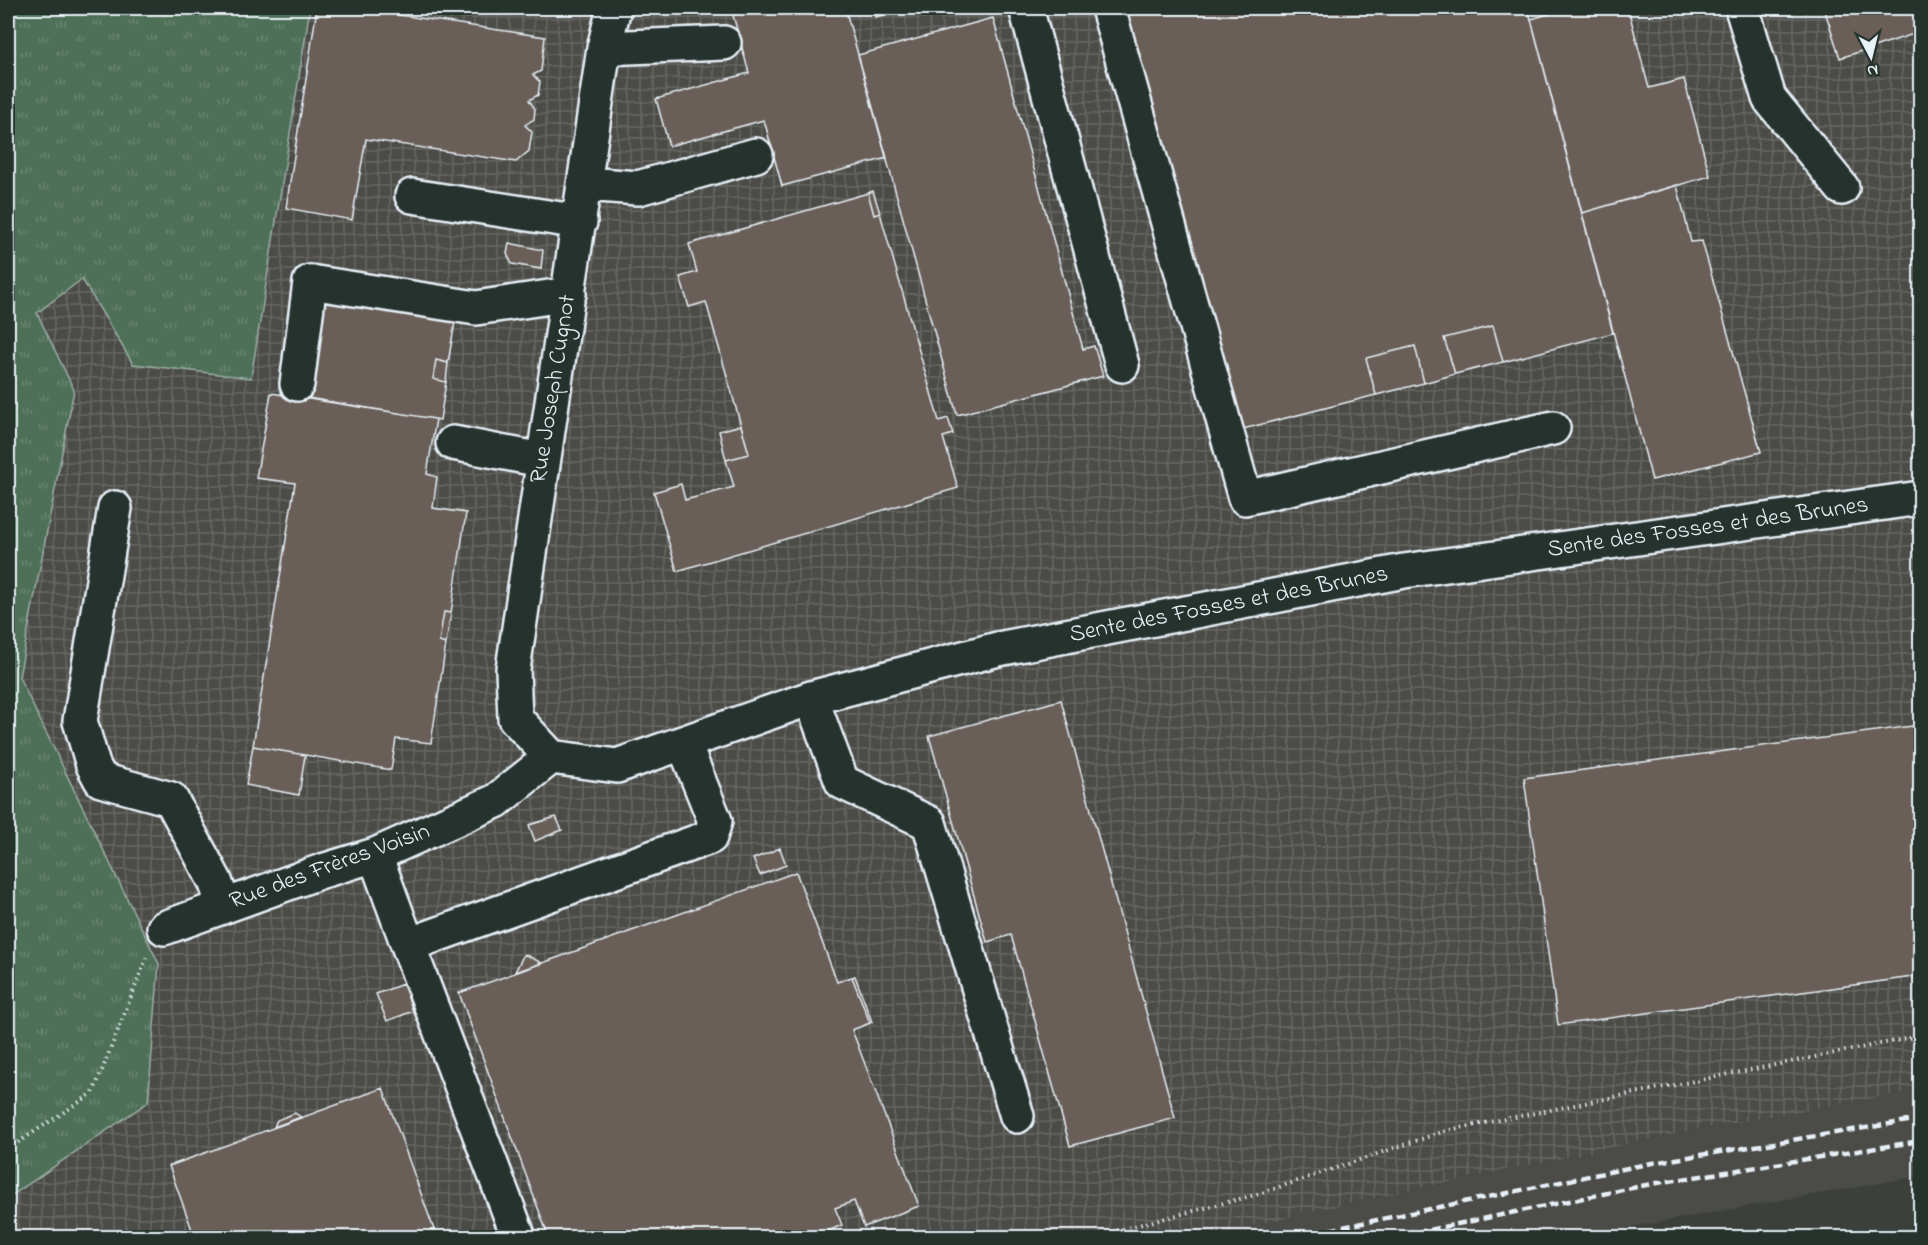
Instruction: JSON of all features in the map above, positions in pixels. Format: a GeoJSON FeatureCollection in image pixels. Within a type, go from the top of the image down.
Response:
{"type":"FeatureCollection","features":[{"type":"Feature","properties":{"kind":"street","name":"Rue Joseph Cugnot"},"geometry":{"type":"LineString","coordinates":[[551,757],[515,718],[513,669],[604,48],[614,8]]}},
{"type":"Feature","properties":{"kind":"street"},"geometry":{"type":"LineString","coordinates":[[1026,8],[1122,365]]}},
{"type":"Feature","properties":{"kind":"street"},"geometry":{"type":"LineString","coordinates":[[1108,8],[1245,498],[1553,428]]}},
{"type":"Feature","properties":{"kind":"street"},"geometry":{"type":"LineString","coordinates":[[1742,8],[1770,98],[1842,188]]}},
{"type":"Feature","properties":{"kind":"street"},"geometry":{"type":"LineString","coordinates":[[604,48],[724,43]]}},
{"type":"Feature","properties":{"kind":"street"},"geometry":{"type":"LineString","coordinates":[[585,184],[638,188],[756,155]]}},
{"type":"Feature","properties":{"kind":"street"},"geometry":{"type":"LineString","coordinates":[[412,196],[580,222]]}},
{"type":"Feature","properties":{"kind":"street"},"geometry":{"type":"LineString","coordinates":[[297,384],[310,282],[476,308],[569,294]]}},
{"type":"Feature","properties":{"kind":"street"},"geometry":{"type":"LineString","coordinates":[[453,443],[542,460]]}},
{"type":"Feature","properties":{"kind":"street","name":"Sente des Fosses et des Brunes"},"geometry":{"type":"LineString","coordinates":[[551,757],[617,766],[811,698],[998,649],[1404,571],[1920,498]]}},
{"type":"Feature","properties":{"kind":"street"},"geometry":{"type":"LineString","coordinates":[[115,508],[80,720],[93,765],[101,780],[171,799],[215,881],[224,906]]}},
{"type":"Feature","properties":{"kind":"street"},"geometry":{"type":"LineString","coordinates":[[811,698],[842,782],[928,824],[1017,1116]]}},
{"type":"Feature","properties":{"kind":"street"},"geometry":{"type":"LineString","coordinates":[[408,945],[710,837],[715,821],[684,744]]}},
{"type":"Feature","properties":{"kind":"street","name":"Rue des Frères Voisin"},"geometry":{"type":"LineString","coordinates":[[164,928],[319,872],[375,855],[496,801],[551,757]]}},
{"type":"Feature","properties":{"kind":"street"},"geometry":{"type":"LineString","coordinates":[[375,855],[519,1238]]}},
{"type":"Feature","properties":{"kind":"path"},"geometry":{"type":"LineString","coordinates":[[8,1149],[93,1093],[144,962],[164,928]]}},
{"type":"Feature","properties":{"kind":"path"},"geometry":{"type":"LineString","coordinates":[[1088,1238],[1259,1194],[1445,1131],[1920,1036]]}},
{"type":"Feature","properties":{"kind":"shaded area"},"geometry":{"type":"Polygon","coordinates":[[[310,8],[1920,8],[1920,1090],[1694,1130],[1318,1210],[1203,1238],[8,1238],[8,1198],[148,1102],[159,964],[19,677],[73,390],[37,313],[82,279],[133,364],[251,378],[310,8]]]}},
{"type":"Feature","properties":{"kind":"shaded area"},"geometry":{"type":"Polygon","coordinates":[[[1920,1090],[1920,1176],[1575,1237],[1203,1238],[1318,1210],[1694,1130],[1920,1090]]]}},
{"type":"Feature","properties":{"kind":"green space"},"geometry":{"type":"Polygon","coordinates":[[[8,8],[310,8],[251,378],[133,364],[82,279],[37,313],[74,390],[19,677],[159,964],[148,1102],[8,1198],[8,8]]]}},
{"type":"Feature","properties":{"kind":"building"},"geometry":{"type":"Polygon","coordinates":[[[317,8],[353,8],[545,37],[541,71],[533,75],[540,82],[538,95],[529,100],[535,109],[534,119],[525,125],[532,132],[529,151],[516,162],[366,139],[352,220],[286,208],[317,8]]]}},
{"type":"Feature","properties":{"kind":"building"},"geometry":{"type":"Polygon","coordinates":[[[731,8],[845,8],[887,158],[782,186],[764,120],[669,146],[656,99],[749,73],[731,8]]]}},
{"type":"Feature","properties":{"kind":"building"},"geometry":{"type":"Polygon","coordinates":[[[872,8],[912,8],[875,17],[872,8]]]}},
{"type":"Feature","properties":{"kind":"building"},"geometry":{"type":"Polygon","coordinates":[[[1125,8],[1528,8],[1613,333],[1503,362],[1493,326],[1444,338],[1455,374],[1424,383],[1415,346],[1366,358],[1376,395],[1239,430],[1125,8]]]}},
{"type":"Feature","properties":{"kind":"building"},"geometry":{"type":"Polygon","coordinates":[[[1570,8],[1628,8],[1649,88],[1684,79],[1710,176],[1582,213],[1531,19],[1570,8]]]}},
{"type":"Feature","properties":{"kind":"building"},"geometry":{"type":"Polygon","coordinates":[[[1824,8],[1920,8],[1920,32],[1840,58],[1824,8]]]}},
{"type":"Feature","properties":{"kind":"building"},"geometry":{"type":"Polygon","coordinates":[[[993,18],[1083,349],[1094,346],[1103,376],[957,415],[858,55],[993,18]]]}},
{"type":"Feature","properties":{"kind":"building"},"geometry":{"type":"Polygon","coordinates":[[[1677,185],[1691,242],[1702,241],[1761,452],[1652,480],[1582,213],[1677,185]]]}},
{"type":"Feature","properties":{"kind":"building"},"geometry":{"type":"Polygon","coordinates":[[[873,191],[880,213],[874,215],[868,193],[873,191]]]}},
{"type":"Feature","properties":{"kind":"building"},"geometry":{"type":"Polygon","coordinates":[[[868,193],[874,215],[880,213],[939,421],[948,418],[953,434],[943,437],[958,488],[677,571],[654,492],[681,484],[685,500],[734,487],[726,460],[749,454],[706,302],[689,307],[680,277],[697,272],[689,244],[868,193]]]}},
{"type":"Feature","properties":{"kind":"building"},"geometry":{"type":"Polygon","coordinates":[[[509,243],[543,250],[541,269],[512,264],[507,254],[509,243]]]}},
{"type":"Feature","properties":{"kind":"building"},"geometry":{"type":"Polygon","coordinates":[[[323,301],[455,322],[448,363],[436,360],[433,379],[446,382],[440,420],[308,398],[323,301]]]}},
{"type":"Feature","properties":{"kind":"building"},"geometry":{"type":"Polygon","coordinates":[[[1493,326],[1503,362],[1455,374],[1444,338],[1493,326]]]}},
{"type":"Feature","properties":{"kind":"building"},"geometry":{"type":"Polygon","coordinates":[[[1415,346],[1424,383],[1376,395],[1366,358],[1415,346]]]}},
{"type":"Feature","properties":{"kind":"building"},"geometry":{"type":"Polygon","coordinates":[[[436,360],[448,363],[446,382],[433,379],[436,360]]]}},
{"type":"Feature","properties":{"kind":"building"},"geometry":{"type":"Polygon","coordinates":[[[271,393],[436,419],[427,474],[437,477],[433,508],[466,513],[451,613],[444,612],[439,642],[446,644],[431,743],[396,739],[391,770],[253,746],[295,483],[256,478],[271,393]]]}},
{"type":"Feature","properties":{"kind":"building"},"geometry":{"type":"Polygon","coordinates":[[[741,425],[749,454],[726,460],[719,431],[741,425]]]}},
{"type":"Feature","properties":{"kind":"building"},"geometry":{"type":"Polygon","coordinates":[[[444,612],[451,613],[446,644],[439,642],[444,612]]]}},
{"type":"Feature","properties":{"kind":"building"},"geometry":{"type":"Polygon","coordinates":[[[1061,700],[1175,1118],[1070,1146],[1011,935],[987,942],[929,736],[1061,700]]]}},
{"type":"Feature","properties":{"kind":"building"},"geometry":{"type":"Polygon","coordinates":[[[1920,725],[1920,976],[1558,1025],[1524,778],[1920,725]]]}},
{"type":"Feature","properties":{"kind":"building"},"geometry":{"type":"Polygon","coordinates":[[[253,746],[305,755],[299,795],[246,785],[253,746]]]}},
{"type":"Feature","properties":{"kind":"building"},"geometry":{"type":"Polygon","coordinates":[[[556,817],[562,830],[535,841],[529,825],[556,817]]]}},
{"type":"Feature","properties":{"kind":"building"},"geometry":{"type":"Polygon","coordinates":[[[780,848],[786,865],[760,875],[753,859],[780,848]]]}},
{"type":"Feature","properties":{"kind":"building"},"geometry":{"type":"Polygon","coordinates":[[[796,872],[837,982],[852,977],[870,1023],[852,1030],[919,1206],[864,1227],[854,1201],[835,1208],[842,1225],[812,1238],[549,1238],[459,993],[796,872]]]}},
{"type":"Feature","properties":{"kind":"building"},"geometry":{"type":"Polygon","coordinates":[[[524,954],[542,963],[515,972],[524,954]]]}},
{"type":"Feature","properties":{"kind":"building"},"geometry":{"type":"Polygon","coordinates":[[[855,976],[872,1022],[870,1023],[852,977],[855,976]]]}},
{"type":"Feature","properties":{"kind":"building"},"geometry":{"type":"Polygon","coordinates":[[[403,984],[413,1011],[387,1021],[376,994],[403,984]]]}},
{"type":"Feature","properties":{"kind":"building"},"geometry":{"type":"Polygon","coordinates":[[[383,1088],[437,1238],[195,1238],[169,1166],[383,1088]]]}},
{"type":"Feature","properties":{"kind":"building"},"geometry":{"type":"Polygon","coordinates":[[[295,1113],[301,1117],[274,1127],[277,1120],[295,1113]]]}},
{"type":"Feature","properties":{"kind":"railway"},"geometry":{"type":"LineString","coordinates":[[1290,1238],[1652,1163],[1920,1119]]}},
{"type":"Feature","properties":{"kind":"railway"},"geometry":{"type":"LineString","coordinates":[[1390,1238],[1651,1184],[1920,1141]]}}]}
